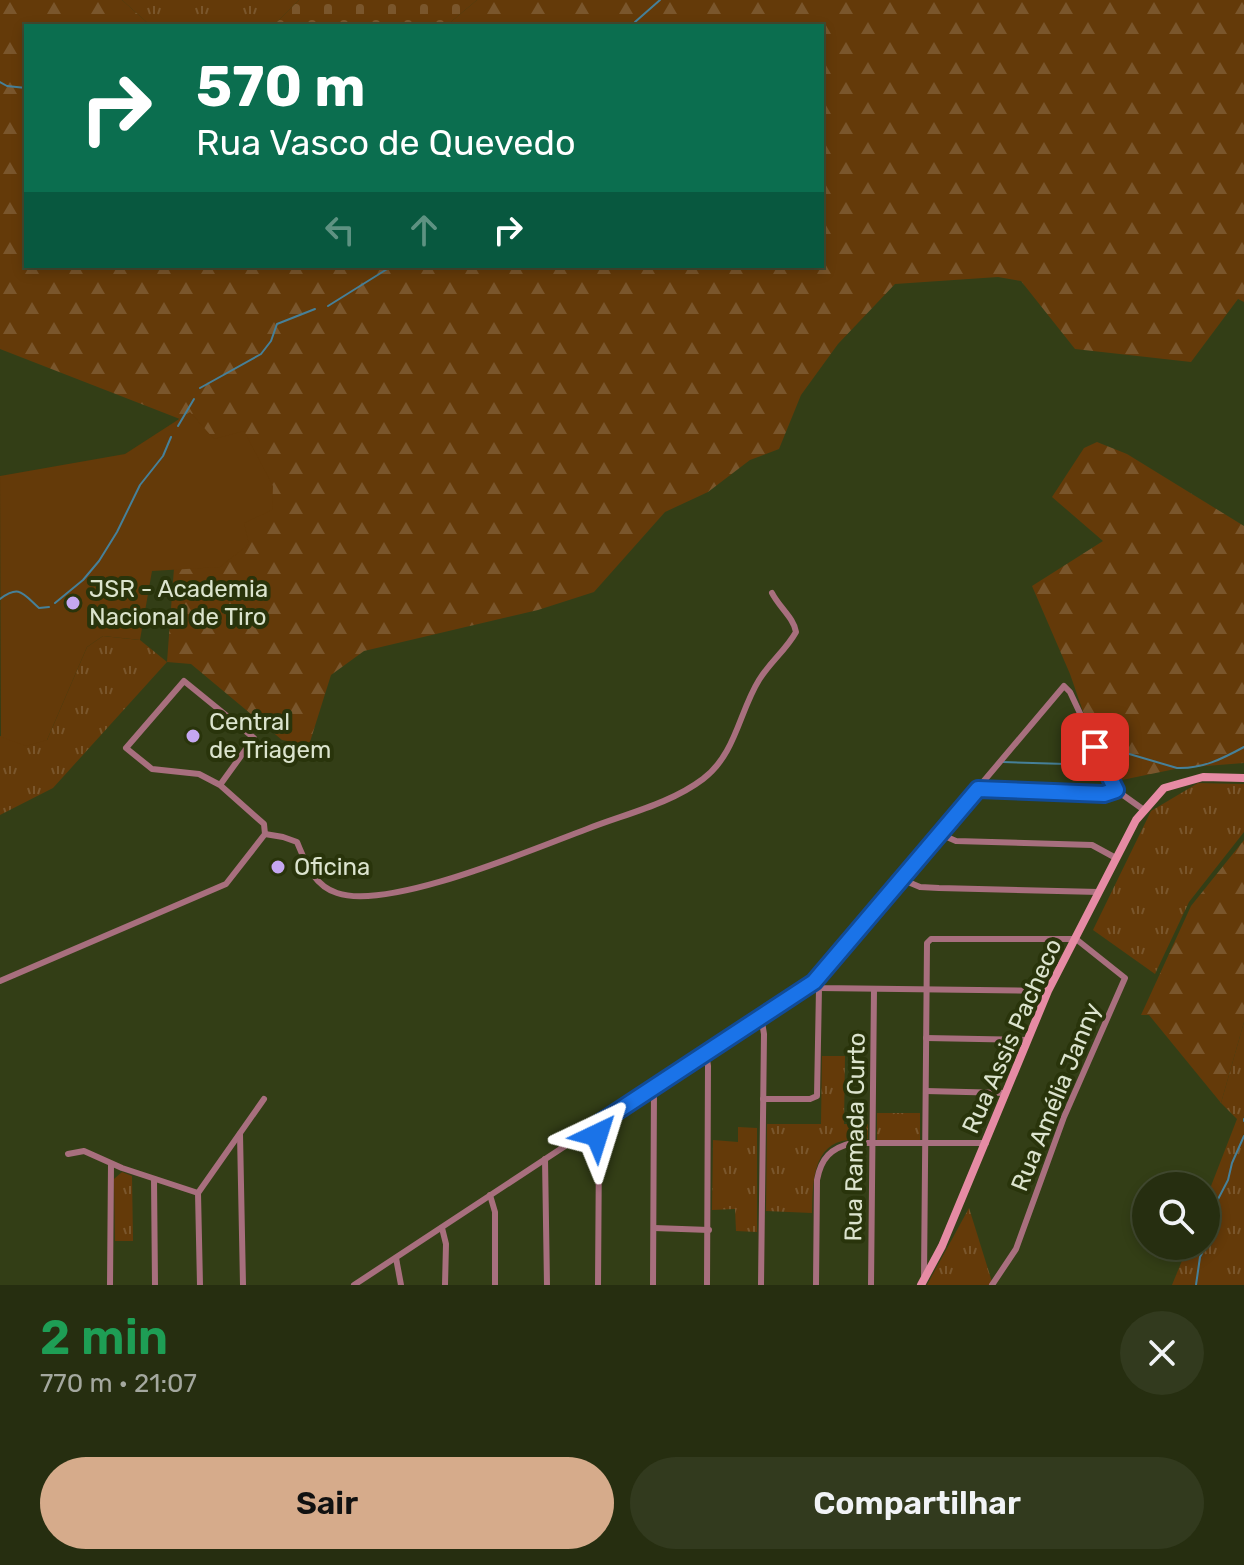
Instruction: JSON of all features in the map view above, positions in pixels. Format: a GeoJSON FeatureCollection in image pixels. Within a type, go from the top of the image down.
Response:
{"type":"FeatureCollection","features":[{"type":"Feature","properties":{"kind":"street"},"geometry":{"type":"LineString","coordinates":[[265,834],[297,842],[309,869],[322,885],[340,894],[359,896],[408,890],[473,871],[669,799],[705,778],[722,758],[735,737],[747,702],[759,680],[796,632],[795,623],[780,608],[772,593]]}},
{"type":"Feature","properties":{"kind":"street"},"geometry":{"type":"LineString","coordinates":[[0,981],[226,884],[265,834],[264,824],[220,785],[199,774],[152,769],[126,748],[184,681],[254,738],[220,785]]}},
{"type":"Feature","properties":{"kind":"street"},"geometry":{"type":"LineString","coordinates":[[354,1285],[761,1016],[816,985],[1064,686],[1070,692],[1116,790],[1144,810]]}},
{"type":"Feature","properties":{"kind":"street","name":"Rua Assis Pacheco"},"geometry":{"type":"LineString","coordinates":[[923,1284],[986,1143],[1048,991],[1114,857],[1144,810],[1164,788],[1203,777],[1244,778]]}},
{"type":"Feature","properties":{"kind":"street"},"geometry":{"type":"LineString","coordinates":[[978,789],[1104,794],[1116,790]]}},
{"type":"Feature","properties":{"kind":"street"},"geometry":{"type":"LineString","coordinates":[[940,834],[956,841],[1092,845],[1114,857]]}},
{"type":"Feature","properties":{"kind":"street"},"geometry":{"type":"LineString","coordinates":[[901,879],[920,887],[1099,892]]}},
{"type":"Feature","properties":{"kind":"street"},"geometry":{"type":"LineString","coordinates":[[923,1284],[927,943],[931,939],[1076,939]]}},
{"type":"Feature","properties":{"kind":"street","name":"Rua Amélia Janny"},"geometry":{"type":"LineString","coordinates":[[992,1285],[1016,1249],[1064,1117],[1125,978],[1076,939]]}},
{"type":"Feature","properties":{"kind":"street"},"geometry":{"type":"LineString","coordinates":[[816,985],[874,989],[1048,991]]}},
{"type":"Feature","properties":{"kind":"street"},"geometry":{"type":"LineString","coordinates":[[763,1099],[810,1099],[817,1096],[816,985]]}},
{"type":"Feature","properties":{"kind":"street","name":"Rua Ramada Curto"},"geometry":{"type":"LineString","coordinates":[[871,1285],[874,989]]}},
{"type":"Feature","properties":{"kind":"street"},"geometry":{"type":"LineString","coordinates":[[761,1016],[761,1285]]}},
{"type":"Feature","properties":{"kind":"street"},"geometry":{"type":"LineString","coordinates":[[926,1038],[1027,1040]]}},
{"type":"Feature","properties":{"kind":"street"},"geometry":{"type":"LineString","coordinates":[[706,1053],[707,1285]]}},
{"type":"Feature","properties":{"kind":"street"},"geometry":{"type":"LineString","coordinates":[[653,1285],[654,1087]]}},
{"type":"Feature","properties":{"kind":"street"},"geometry":{"type":"LineString","coordinates":[[926,1091],[1006,1093]]}},
{"type":"Feature","properties":{"kind":"street"},"geometry":{"type":"LineString","coordinates":[[200,1285],[198,1193],[264,1099]]}},
{"type":"Feature","properties":{"kind":"street"},"geometry":{"type":"LineString","coordinates":[[595,1126],[599,1144],[598,1285]]}},
{"type":"Feature","properties":{"kind":"street"},"geometry":{"type":"LineString","coordinates":[[240,1134],[243,1285]]}},
{"type":"Feature","properties":{"kind":"street"},"geometry":{"type":"LineString","coordinates":[[816,1285],[817,1180],[819,1167],[828,1154],[839,1146],[873,1143],[986,1143]]}},
{"type":"Feature","properties":{"kind":"street"},"geometry":{"type":"LineString","coordinates":[[68,1154],[84,1151],[111,1164],[198,1193]]}},
{"type":"Feature","properties":{"kind":"street"},"geometry":{"type":"LineString","coordinates":[[545,1159],[547,1285]]}},
{"type":"Feature","properties":{"kind":"street"},"geometry":{"type":"LineString","coordinates":[[110,1285],[111,1164]]}},
{"type":"Feature","properties":{"kind":"street"},"geometry":{"type":"LineString","coordinates":[[154,1179],[155,1285]]}},
{"type":"Feature","properties":{"kind":"street"},"geometry":{"type":"LineString","coordinates":[[490,1195],[495,1212],[495,1285]]}},
{"type":"Feature","properties":{"kind":"street"},"geometry":{"type":"LineString","coordinates":[[442,1228],[446,1244],[445,1285]]}},
{"type":"Feature","properties":{"kind":"street"},"geometry":{"type":"LineString","coordinates":[[654,1228],[709,1230]]}},
{"type":"Feature","properties":{"kind":"street"},"geometry":{"type":"LineString","coordinates":[[396,1258],[401,1285]]}},
{"type":"Feature","properties":{"kind":"green space"},"geometry":{"type":"Polygon","coordinates":[[[0,0],[122,0],[149,24],[24,24],[24,268],[824,268],[824,24],[448,24],[477,0],[1244,0],[1244,302],[1238,299],[1191,362],[1075,349],[1021,281],[998,277],[895,284],[838,344],[801,395],[779,449],[750,460],[708,492],[665,512],[594,592],[538,610],[364,651],[331,675],[309,745],[282,740],[191,664],[167,662],[185,421],[0,349],[0,0]]]}},
{"type":"Feature","properties":{"kind":"green space"},"geometry":{"type":"Polygon","coordinates":[[[122,0],[299,0],[275,24],[149,24],[122,0]]]}},
{"type":"Feature","properties":{"kind":"green space"},"geometry":{"type":"Polygon","coordinates":[[[299,0],[477,0],[448,24],[275,24],[299,0]]]}},
{"type":"Feature","properties":{"kind":"green space","name":"JSR - Academia Nacional de Tiro"},"geometry":{"type":"Polygon","coordinates":[[[190,412],[214,439],[244,431],[273,486],[272,510],[244,523],[249,544],[220,567],[152,571],[140,640],[103,636],[87,647],[47,740],[26,746],[1,737],[0,476],[125,454],[190,412]]]}},
{"type":"Feature","properties":{"kind":"green space"},"geometry":{"type":"Polygon","coordinates":[[[1097,442],[1127,454],[1244,526],[1244,763],[1180,768],[1117,781],[1087,723],[1070,674],[1032,586],[1103,541],[1052,497],[1084,448],[1097,442]]]}},
{"type":"Feature","properties":{"kind":"green space"},"geometry":{"type":"Polygon","coordinates":[[[103,636],[140,640],[167,662],[53,788],[0,815],[0,736],[47,740],[87,647],[103,636]]]}},
{"type":"Feature","properties":{"kind":"green space"},"geometry":{"type":"Polygon","coordinates":[[[1198,783],[1244,784],[1244,832],[1189,902],[1155,974],[1093,930],[1151,811],[1198,783]]]}},
{"type":"Feature","properties":{"kind":"green space"},"geometry":{"type":"Polygon","coordinates":[[[1244,840],[1244,1022],[1221,1103],[1149,1015],[1141,1015],[1191,906],[1244,840]]]}},
{"type":"Feature","properties":{"kind":"green space"},"geometry":{"type":"Polygon","coordinates":[[[1244,1022],[1244,1285],[1172,1285],[1182,1260],[1220,1260],[1220,1172],[1216,1172],[1237,1119],[1221,1103],[1244,1022]]]}},
{"type":"Feature","properties":{"kind":"green space"},"geometry":{"type":"Polygon","coordinates":[[[822,1056],[845,1056],[844,1124],[868,1124],[868,1139],[842,1141],[824,1152],[816,1171],[812,1213],[766,1211],[767,1124],[821,1124],[822,1056]]]}},
{"type":"Feature","properties":{"kind":"green space"},"geometry":{"type":"Polygon","coordinates":[[[877,1113],[920,1113],[920,1141],[877,1141],[877,1113]]]}},
{"type":"Feature","properties":{"kind":"green space"},"geometry":{"type":"Polygon","coordinates":[[[738,1127],[757,1128],[757,1232],[736,1231],[735,1209],[712,1210],[713,1140],[738,1142],[738,1127]]]}},
{"type":"Feature","properties":{"kind":"green space"},"geometry":{"type":"Polygon","coordinates":[[[122,1172],[132,1176],[133,1241],[115,1241],[114,1179],[122,1172]]]}},
{"type":"Feature","properties":{"kind":"green space"},"geometry":{"type":"Polygon","coordinates":[[[969,1208],[993,1285],[927,1285],[969,1208]]]}},
{"type":"Feature","properties":{"kind":"waterway"},"geometry":{"type":"LineString","coordinates":[[635,22],[660,0]]}},
{"type":"Feature","properties":{"kind":"waterway"},"geometry":{"type":"LineString","coordinates":[[0,82],[24,88]]}},
{"type":"Feature","properties":{"kind":"waterway"},"geometry":{"type":"LineString","coordinates":[[328,306],[389,268]]}},
{"type":"Feature","properties":{"kind":"waterway"},"geometry":{"type":"LineString","coordinates":[[200,388],[261,354],[271,341],[277,324],[315,309]]}},
{"type":"Feature","properties":{"kind":"waterway"},"geometry":{"type":"LineString","coordinates":[[178,426],[194,399]]}},
{"type":"Feature","properties":{"kind":"waterway"},"geometry":{"type":"LineString","coordinates":[[55,603],[83,580],[99,561],[140,485],[163,456],[171,437]]}},
{"type":"Feature","properties":{"kind":"waterway"},"geometry":{"type":"LineString","coordinates":[[0,599],[17,592],[39,608],[49,607]]}},
{"type":"Feature","properties":{"kind":"waterway"},"geometry":{"type":"LineString","coordinates":[[1003,762],[1066,764],[1102,746],[1186,768],[1212,762],[1244,747]]}},
{"type":"Feature","properties":{"kind":"waterway"},"geometry":{"type":"LineString","coordinates":[[1220,1195],[1244,1136]]}},
{"type":"Feature","properties":{"kind":"waterway"},"geometry":{"type":"LineString","coordinates":[[1196,1285],[1200,1260]]}},
{"type":"Feature","properties":{"kind":"place","name":"JSR - Academia Nacional de Tiro"},"geometry":{"type":"Point","coordinates":[73,603]}},
{"type":"Feature","properties":{"kind":"place","name":"Central de Triagem"},"geometry":{"type":"Point","coordinates":[193,736]}},
{"type":"Feature","properties":{"kind":"place","name":"Oficina"},"geometry":{"type":"Point","coordinates":[278,867]}},
{"type":"Feature","properties":{"kind":"route"},"geometry":{"type":"LineString","coordinates":[[597,1135],[595,1126],[814,982],[978,789],[987,792],[1104,794],[1116,790],[1095,747]]}}]}
